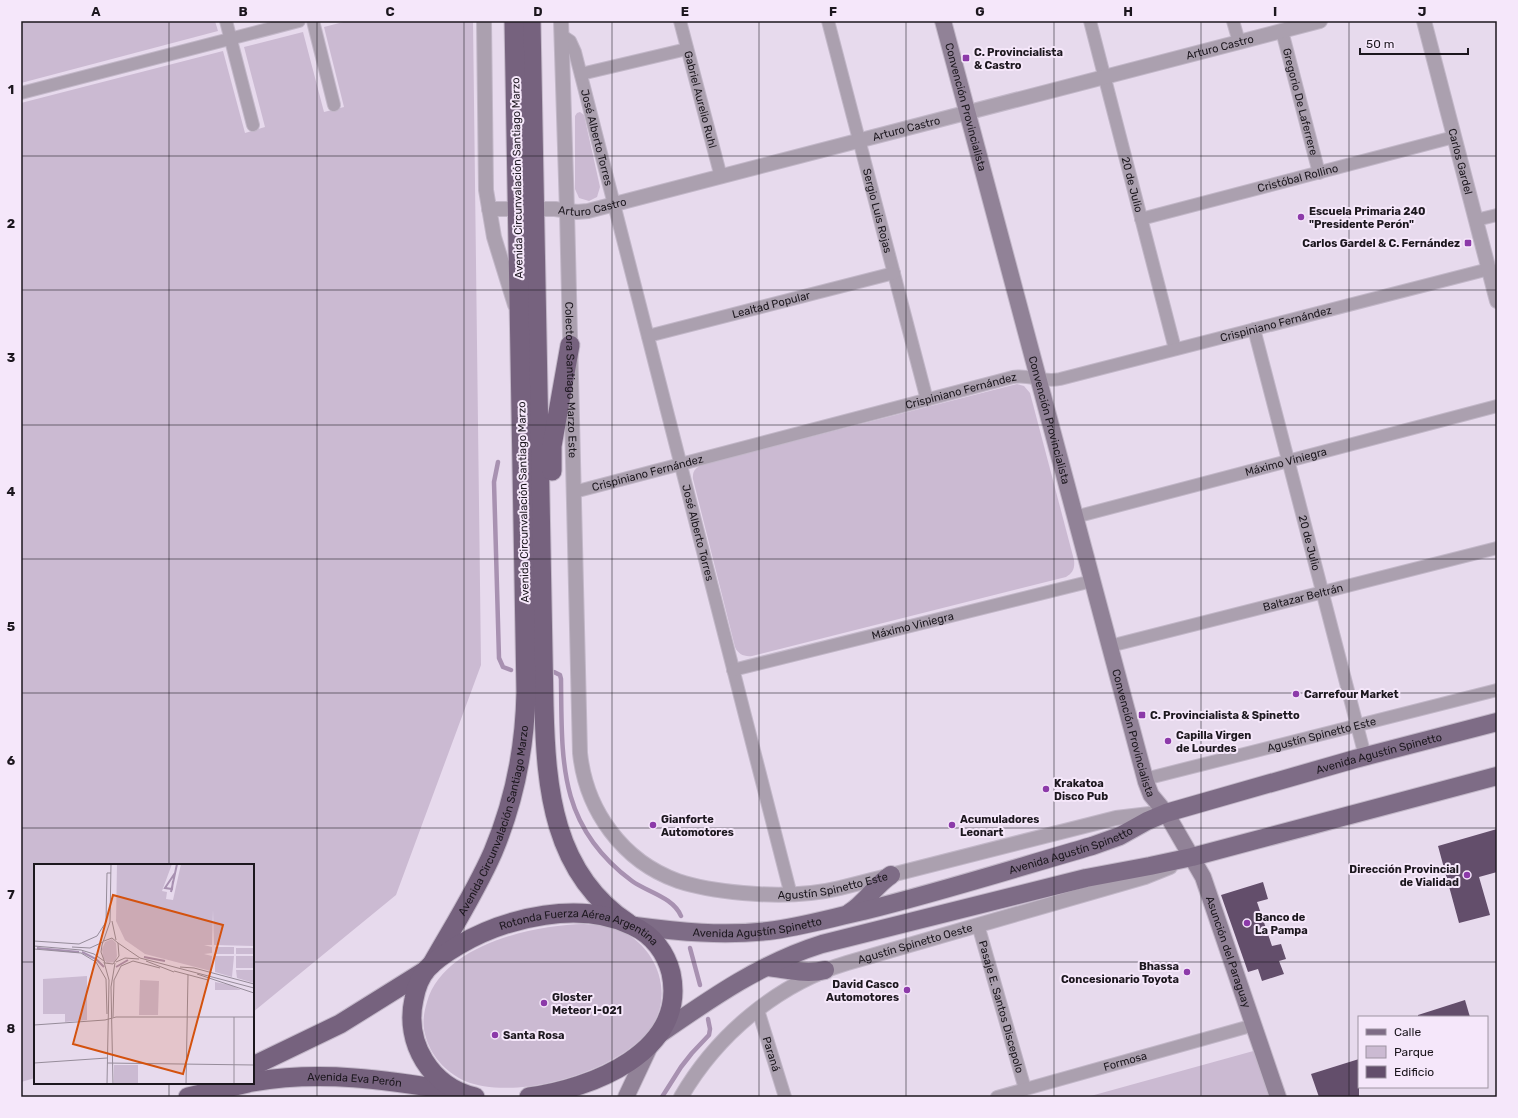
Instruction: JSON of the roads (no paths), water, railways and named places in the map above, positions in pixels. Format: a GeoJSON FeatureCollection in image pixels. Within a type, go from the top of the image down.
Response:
{"type":"FeatureCollection","features":[{"type":"Feature","properties":{"kind":"highway"},"geometry":{"type":"LineString","coordinates":[[503,21],[516,109]]}},
{"type":"Feature","properties":{"kind":"highway","name":"Avenida Circunvalación Santiago Marzo"},"geometry":{"type":"LineString","coordinates":[[514,21],[516,109],[526,209],[546,757],[552,804],[557,825],[571,860],[587,885],[606,906],[632,925]]}},
{"type":"Feature","properties":{"kind":"highway","name":"Avenida Circunvalación Santiago Marzo"},"geometry":{"type":"LineString","coordinates":[[429,967],[472,892],[498,838],[512,795],[523,736],[526,692],[519,320],[526,209],[533,137],[531,21]]}},
{"type":"Feature","properties":{"kind":"highway"},"geometry":{"type":"LineString","coordinates":[[533,137],[542,50],[543,21]]}},
{"type":"Feature","properties":{"kind":"highway"},"geometry":{"type":"LineString","coordinates":[[543,656],[553,569],[552,446],[570,345]]}},
{"type":"Feature","properties":{"kind":"highway","name":"Rotonda Fuerza Aérea Argentina"},"geometry":{"type":"LineString","coordinates":[[465,1095],[440,1080],[428,1067],[418,1050],[413,1033],[411,1017],[413,1001],[418,985],[429,967],[452,949],[475,936],[499,927],[531,918],[556,914],[588,913],[608,916],[632,925],[648,935],[658,946],[666,959],[671,974],[673,990],[672,1006],[667,1021],[655,1039],[633,1060],[599,1078],[576,1088],[529,1097]]}},
{"type":"Feature","properties":{"kind":"highway"},"geometry":{"type":"LineString","coordinates":[[254,1066],[345,1021],[429,967]]}},
{"type":"Feature","properties":{"kind":"highway","name":"Avenida Eva Perón"},"geometry":{"type":"LineString","coordinates":[[254,1082],[293,1076],[351,1077],[465,1095]]}},
{"type":"Feature","properties":{"kind":"highway"},"geometry":{"type":"LineString","coordinates":[[187,1097],[214,1084]]}},
{"type":"Feature","properties":{"kind":"highway"},"geometry":{"type":"LineString","coordinates":[[187,1097],[244,1084]]}},
{"type":"Feature","properties":{"kind":"main road","name":"Convención Provincialista"},"geometry":{"type":"LineString","coordinates":[[943,21],[1145,779],[1151,795],[1166,813]]}},
{"type":"Feature","properties":{"kind":"main road","name":"Avenida Agustín Spinetto"},"geometry":{"type":"LineString","coordinates":[[632,925],[685,932],[732,933],[784,929],[845,915],[921,896],[1097,844],[1120,836],[1151,818],[1166,813],[1365,756],[1497,722]]}},
{"type":"Feature","properties":{"kind":"main road","name":"Avenida Agustín Spinetto"},"geometry":{"type":"LineString","coordinates":[[655,1039],[716,995],[767,967],[797,953],[830,942],[1086,878],[1192,857],[1497,776]]}},
{"type":"Feature","properties":{"kind":"main road","name":"Asunción del Paraguay"},"geometry":{"type":"LineString","coordinates":[[1166,813],[1204,880],[1278,1097]]}},
{"type":"Feature","properties":{"kind":"main road"},"geometry":{"type":"LineString","coordinates":[[845,915],[857,908],[880,883],[891,875]]}},
{"type":"Feature","properties":{"kind":"main road"},"geometry":{"type":"LineString","coordinates":[[767,967],[804,972],[825,970]]}},
{"type":"Feature","properties":{"kind":"main road"},"geometry":{"type":"LineString","coordinates":[[626,1097],[655,1039]]}},
{"type":"Feature","properties":{"kind":"street"},"geometry":{"type":"LineString","coordinates":[[226,21],[253,125]]}},
{"type":"Feature","properties":{"kind":"street"},"geometry":{"type":"LineString","coordinates":[[21,93],[299,21]]}},
{"type":"Feature","properties":{"kind":"street"},"geometry":{"type":"LineString","coordinates":[[313,21],[334,105]]}},
{"type":"Feature","properties":{"kind":"street"},"geometry":{"type":"LineString","coordinates":[[484,21],[485,172],[489,209],[496,245],[519,320]]}},
{"type":"Feature","properties":{"kind":"street","name":"Colectora Santiago Marzo Este"},"geometry":{"type":"LineString","coordinates":[[561,21],[567,211],[579,738]]}},
{"type":"Feature","properties":{"kind":"street","name":"Gabriel Aurelio Ruhl"},"geometry":{"type":"LineString","coordinates":[[680,21],[721,177]]}},
{"type":"Feature","properties":{"kind":"street","name":"Sergio Luis Rojas"},"geometry":{"type":"LineString","coordinates":[[828,21],[927,400]]}},
{"type":"Feature","properties":{"kind":"street","name":"20 de Julio"},"geometry":{"type":"LineString","coordinates":[[1090,21],[1175,349]]}},
{"type":"Feature","properties":{"kind":"street"},"geometry":{"type":"LineString","coordinates":[[1233,21],[1239,42]]}},
{"type":"Feature","properties":{"kind":"street","name":"Arturo Castro"},"geometry":{"type":"LineString","coordinates":[[489,209],[555,209],[582,212],[614,205],[1320,21]]}},
{"type":"Feature","properties":{"kind":"street","name":"Carlos Gardel"},"geometry":{"type":"LineString","coordinates":[[1424,21],[1497,301]]}},
{"type":"Feature","properties":{"kind":"street","name":"Gregorio De Laferrere"},"geometry":{"type":"LineString","coordinates":[[1282,31],[1319,172]]}},
{"type":"Feature","properties":{"kind":"street","name":"José Alberto Torres"},"geometry":{"type":"LineString","coordinates":[[561,35],[567,38],[572,44],[581,74],[791,895]]}},
{"type":"Feature","properties":{"kind":"street"},"geometry":{"type":"LineString","coordinates":[[581,74],[687,49]]}},
{"type":"Feature","properties":{"kind":"street","name":"Cristóbal Rollino"},"geometry":{"type":"LineString","coordinates":[[1141,219],[1454,137]]}},
{"type":"Feature","properties":{"kind":"street"},"geometry":{"type":"LineString","coordinates":[[1476,220],[1497,215]]}},
{"type":"Feature","properties":{"kind":"street","name":"Crispiniano Fernández"},"geometry":{"type":"LineString","coordinates":[[574,492],[1018,376],[1026,376],[1039,380],[1055,380],[1489,269]]}},
{"type":"Feature","properties":{"kind":"street","name":"Lealtad Popular"},"geometry":{"type":"LineString","coordinates":[[648,336],[894,273]]}},
{"type":"Feature","properties":{"kind":"street","name":"20 de Julio"},"geometry":{"type":"LineString","coordinates":[[1254,329],[1365,756]]}},
{"type":"Feature","properties":{"kind":"street","name":"Máximo Viniegra"},"geometry":{"type":"LineString","coordinates":[[1075,517],[1497,406]]}},
{"type":"Feature","properties":{"kind":"street","name":"Baltazar Beltrán"},"geometry":{"type":"LineString","coordinates":[[1110,646],[1497,548]]}},
{"type":"Feature","properties":{"kind":"street","name":"Máximo Viniegra"},"geometry":{"type":"LineString","coordinates":[[733,670],[1092,581]]}},
{"type":"Feature","properties":{"kind":"street","name":"Agustín Spinetto Este"},"geometry":{"type":"LineString","coordinates":[[1145,779],[1497,690]]}},
{"type":"Feature","properties":{"kind":"street","name":"Agustín Spinetto Este"},"geometry":{"type":"LineString","coordinates":[[579,738],[583,774],[589,795],[595,808],[610,831],[640,861],[664,875],[704,888],[769,895],[791,895],[827,891],[1116,818],[1166,813]]}},
{"type":"Feature","properties":{"kind":"street","name":"Agustín Spinetto Oeste"},"geometry":{"type":"LineString","coordinates":[[680,1097],[712,1051],[731,1032],[758,1010],[794,985],[825,970],[1145,877],[1192,857]]}},
{"type":"Feature","properties":{"kind":"street","name":"Pasaje E. Santos Discepolo"},"geometry":{"type":"LineString","coordinates":[[978,925],[1025,1089]]}},
{"type":"Feature","properties":{"kind":"street","name":"Paraná"},"geometry":{"type":"LineString","coordinates":[[758,1010],[785,1097]]}},
{"type":"Feature","properties":{"kind":"street","name":"Formosa"},"geometry":{"type":"LineString","coordinates":[[997,1097],[1254,1025]]}},
{"type":"Feature","properties":{"kind":"waterway"},"geometry":{"type":"LineString","coordinates":[[498,462],[494,482],[499,658],[503,667],[511,670]]}},
{"type":"Feature","properties":{"kind":"waterway"},"geometry":{"type":"LineString","coordinates":[[554,672],[560,675],[561,679],[564,765],[569,790],[577,815],[590,838],[608,860],[632,881],[666,899],[677,909],[681,916]]}},
{"type":"Feature","properties":{"kind":"waterway"},"geometry":{"type":"LineString","coordinates":[[690,948],[700,985]]}},
{"type":"Feature","properties":{"kind":"waterway"},"geometry":{"type":"LineString","coordinates":[[662,1097],[681,1067],[709,1035],[710,1029],[708,1019]]}},
{"type":"Feature","properties":{"kind":"place","name":"C. Provincialista & Castro"},"geometry":{"type":"Point","coordinates":[966,58]}},
{"type":"Feature","properties":{"kind":"place","name":"Escuela Primaria 240 \"Presidente Perón\""},"geometry":{"type":"Point","coordinates":[1301,217]}},
{"type":"Feature","properties":{"kind":"place","name":"Carlos Gardel & C. Fernández"},"geometry":{"type":"Point","coordinates":[1468,243]}},
{"type":"Feature","properties":{"kind":"place","name":"Carrefour Market"},"geometry":{"type":"Point","coordinates":[1296,694]}},
{"type":"Feature","properties":{"kind":"place","name":"C. Provincialista & Spinetto"},"geometry":{"type":"Point","coordinates":[1142,715]}},
{"type":"Feature","properties":{"kind":"place","name":"Capilla Virgen de Lourdes"},"geometry":{"type":"Point","coordinates":[1168,741]}},
{"type":"Feature","properties":{"kind":"place","name":"Krakatoa Disco Pub"},"geometry":{"type":"Point","coordinates":[1046,789]}},
{"type":"Feature","properties":{"kind":"place","name":"Gianforte Automotores"},"geometry":{"type":"Point","coordinates":[653,825]}},
{"type":"Feature","properties":{"kind":"place","name":"Acumuladores Leonart"},"geometry":{"type":"Point","coordinates":[952,825]}},
{"type":"Feature","properties":{"kind":"place","name":"Dirección Provincial de Vialidad"},"geometry":{"type":"Point","coordinates":[1467,875]}},
{"type":"Feature","properties":{"kind":"place","name":"Banco de La Pampa"},"geometry":{"type":"Point","coordinates":[1247,923]}},
{"type":"Feature","properties":{"kind":"place","name":"Bhassa Concesionario Toyota"},"geometry":{"type":"Point","coordinates":[1187,972]}},
{"type":"Feature","properties":{"kind":"place","name":"David Casco Automotores"},"geometry":{"type":"Point","coordinates":[907,990]}},
{"type":"Feature","properties":{"kind":"place","name":"Gloster Meteor I-021"},"geometry":{"type":"Point","coordinates":[544,1003]}},
{"type":"Feature","properties":{"kind":"place","name":"Santa Rosa"},"geometry":{"type":"Point","coordinates":[495,1035]}}]}
